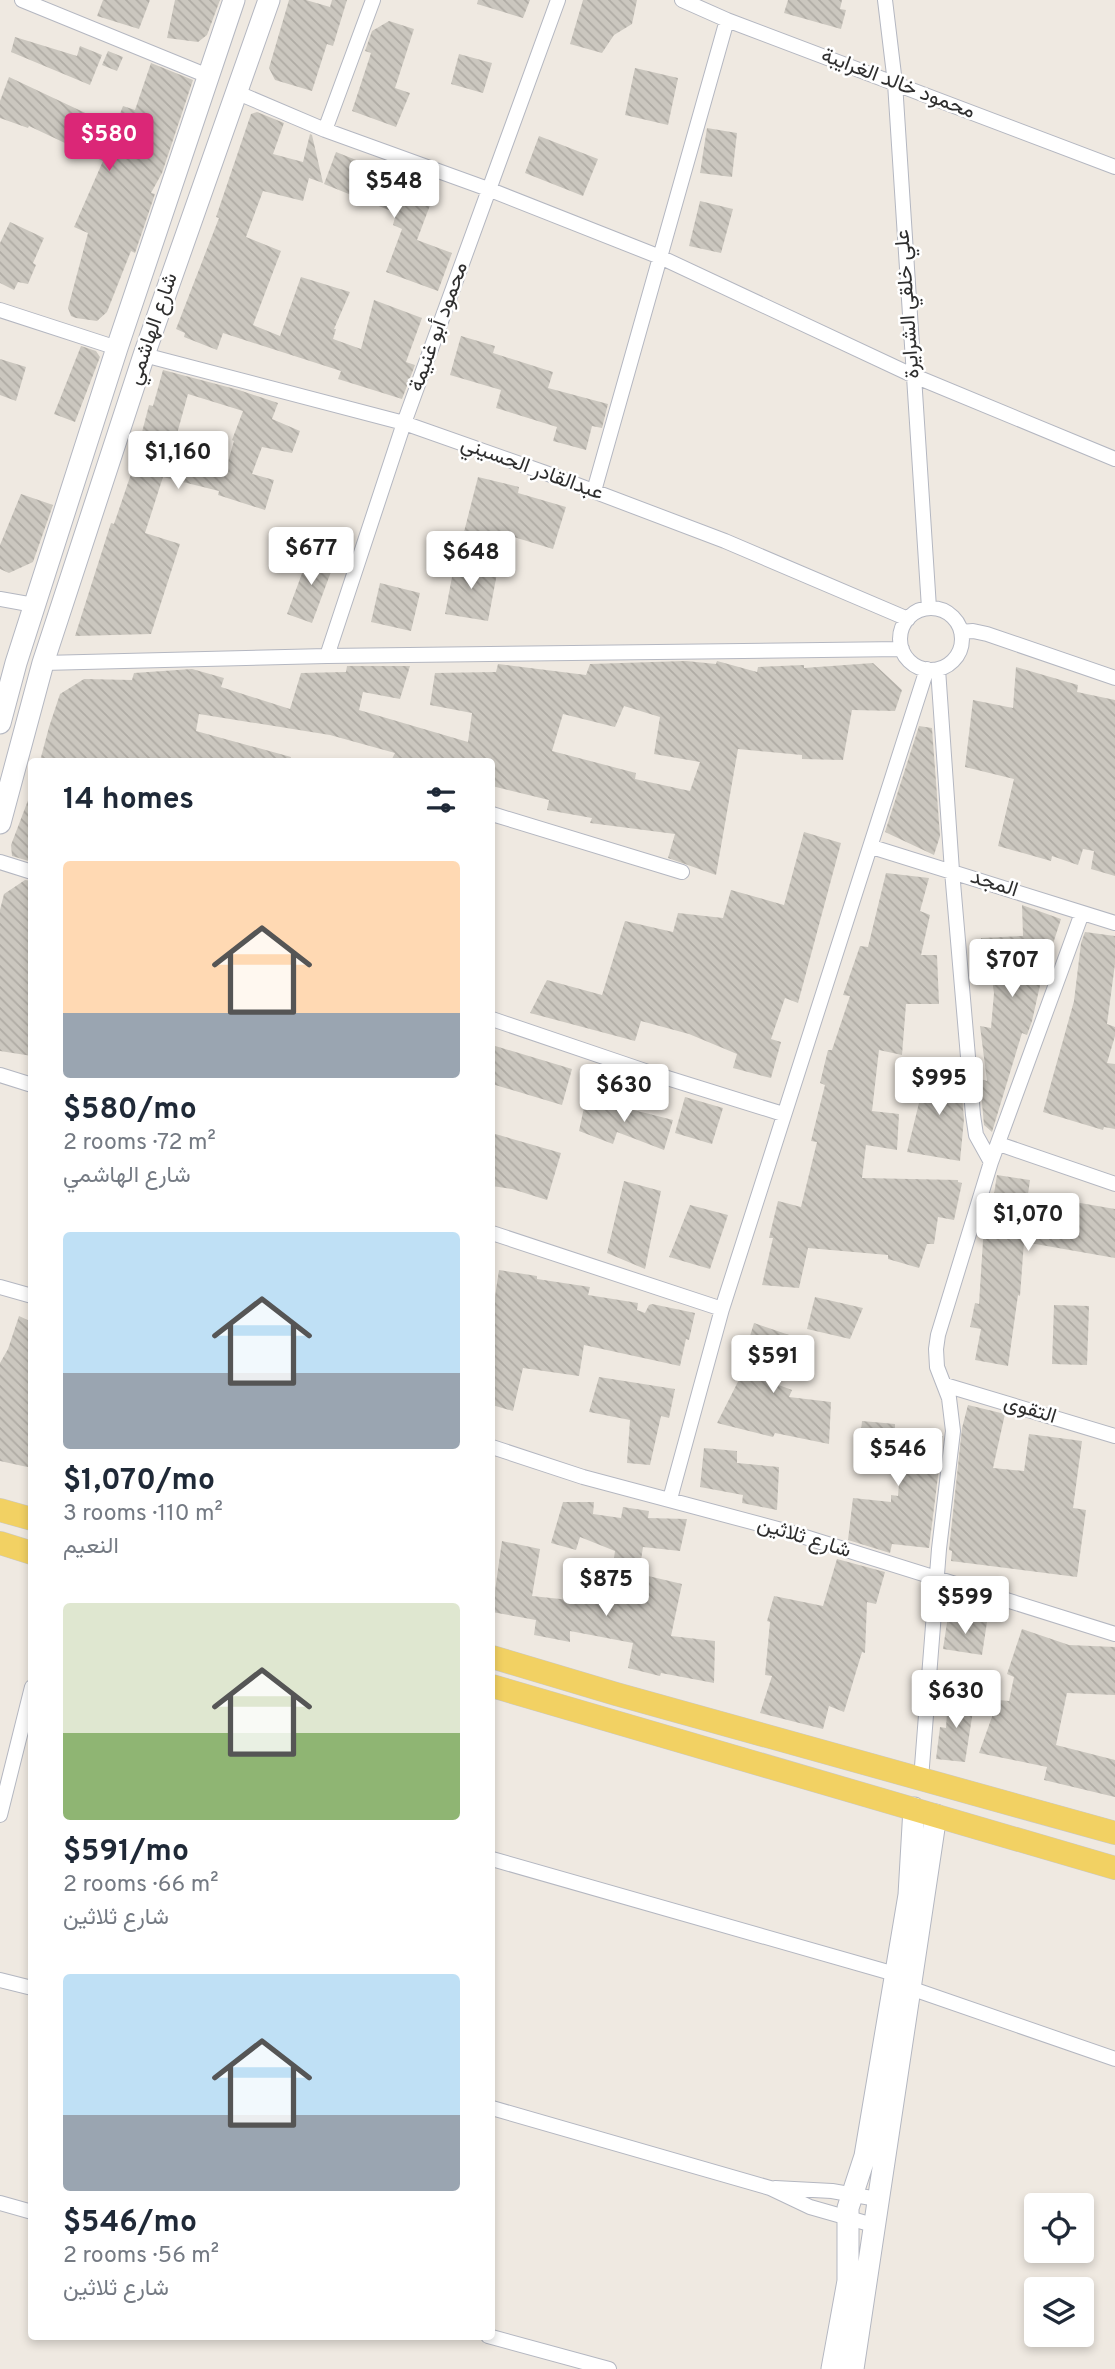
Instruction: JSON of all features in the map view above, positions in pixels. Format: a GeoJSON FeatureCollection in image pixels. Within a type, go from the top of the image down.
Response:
{"type":"FeatureCollection","features":[{"type":"Feature","properties":{"kind":"main road","name":"شارع الهاشمي"},"geometry":{"type":"LineString","coordinates":[[0,723],[8,664],[34,605],[233,0]]}},
{"type":"Feature","properties":{"kind":"main road","name":"شارع الهاشمي"},"geometry":{"type":"LineString","coordinates":[[0,823],[43,663],[144,355],[269,0]]}},
{"type":"Feature","properties":{"kind":"main road"},"geometry":{"type":"LineString","coordinates":[[8,664],[43,663]]}},
{"type":"Feature","properties":{"kind":"main road"},"geometry":{"type":"LineString","coordinates":[[0,1510],[28,1518]]}},
{"type":"Feature","properties":{"kind":"main road"},"geometry":{"type":"LineString","coordinates":[[0,1543],[28,1552]]}},
{"type":"Feature","properties":{"kind":"main road"},"geometry":{"type":"LineString","coordinates":[[495,1658],[1115,1833]]}},
{"type":"Feature","properties":{"kind":"main road"},"geometry":{"type":"LineString","coordinates":[[495,1687],[1115,1868]]}},
{"type":"Feature","properties":{"kind":"main road"},"geometry":{"type":"LineString","coordinates":[[609,1719],[616,1694]]}},
{"type":"Feature","properties":{"kind":"main road"},"geometry":{"type":"LineString","coordinates":[[853,2369],[877,2199],[909,1895],[925,1812]]}},
{"type":"Feature","properties":{"kind":"main road"},"geometry":{"type":"LineString","coordinates":[[832,2369],[848,2281],[848,2208],[865,2156],[902,1981]]}},
{"type":"Feature","properties":{"kind":"street"},"geometry":{"type":"LineString","coordinates":[[22,0],[208,76]]}},
{"type":"Feature","properties":{"kind":"street"},"geometry":{"type":"LineString","coordinates":[[325,130],[373,0]]}},
{"type":"Feature","properties":{"kind":"street","name":"محمود أبو غنيمة"},"geometry":{"type":"LineString","coordinates":[[327,656],[404,423],[558,0]]}},
{"type":"Feature","properties":{"kind":"street","name":"محمود خالد الغرايبة"},"geometry":{"type":"LineString","coordinates":[[682,0],[727,20],[1115,167]]}},
{"type":"Feature","properties":{"kind":"street","name":"علي خلقي الشرايرة"},"geometry":{"type":"LineString","coordinates":[[885,0],[895,83],[929,608]]}},
{"type":"Feature","properties":{"kind":"street"},"geometry":{"type":"LineString","coordinates":[[594,491],[727,20]]}},
{"type":"Feature","properties":{"kind":"street"},"geometry":{"type":"LineString","coordinates":[[237,93],[325,130],[488,189],[660,257],[912,375],[1115,459]]}},
{"type":"Feature","properties":{"kind":"street"},"geometry":{"type":"LineString","coordinates":[[0,310],[117,348]]}},
{"type":"Feature","properties":{"kind":"street","name":"عبدالقادر الحسيني"},"geometry":{"type":"LineString","coordinates":[[144,355],[404,423],[724,541],[908,619]]}},
{"type":"Feature","properties":{"kind":"street"},"geometry":{"type":"LineString","coordinates":[[0,599],[34,605]]}},
{"type":"Feature","properties":{"kind":"street"},"geometry":{"type":"LineString","coordinates":[[929,608],[938,608],[953,616],[961,632],[962,641],[960,651],[947,666],[933,669],[912,663],[902,649],[902,630],[908,619],[929,608]]}},
{"type":"Feature","properties":{"kind":"street"},"geometry":{"type":"LineString","coordinates":[[961,632],[987,634],[1115,678]]}},
{"type":"Feature","properties":{"kind":"street"},"geometry":{"type":"LineString","coordinates":[[43,663],[327,656],[902,649]]}},
{"type":"Feature","properties":{"kind":"street"},"geometry":{"type":"LineString","coordinates":[[670,1499],[722,1308],[783,1114],[933,669]]}},
{"type":"Feature","properties":{"kind":"street"},"geometry":{"type":"LineString","coordinates":[[933,669],[973,1115],[976,1135],[991,1162]]}},
{"type":"Feature","properties":{"kind":"street"},"geometry":{"type":"LineString","coordinates":[[495,815],[682,872]]}},
{"type":"Feature","properties":{"kind":"street","name":"المجد"},"geometry":{"type":"LineString","coordinates":[[872,847],[1115,923]]}},
{"type":"Feature","properties":{"kind":"street"},"geometry":{"type":"LineString","coordinates":[[0,862],[28,871]]}},
{"type":"Feature","properties":{"kind":"street"},"geometry":{"type":"LineString","coordinates":[[921,1779],[936,1580],[953,1432],[952,1412],[937,1367],[938,1335],[991,1162],[1082,913]]}},
{"type":"Feature","properties":{"kind":"street"},"geometry":{"type":"LineString","coordinates":[[495,1020],[783,1114]]}},
{"type":"Feature","properties":{"kind":"street"},"geometry":{"type":"LineString","coordinates":[[0,1075],[28,1084]]}},
{"type":"Feature","properties":{"kind":"street"},"geometry":{"type":"LineString","coordinates":[[999,1144],[1115,1184]]}},
{"type":"Feature","properties":{"kind":"street"},"geometry":{"type":"LineString","coordinates":[[495,1234],[722,1308]]}},
{"type":"Feature","properties":{"kind":"street"},"geometry":{"type":"LineString","coordinates":[[0,1287],[28,1295]]}},
{"type":"Feature","properties":{"kind":"street","name":"التقوى"},"geometry":{"type":"LineString","coordinates":[[945,1385],[1115,1436]]}},
{"type":"Feature","properties":{"kind":"street","name":"شارع ثلاثين"},"geometry":{"type":"LineString","coordinates":[[495,1448],[583,1477],[789,1532],[1115,1634]]}},
{"type":"Feature","properties":{"kind":"street"},"geometry":{"type":"LineString","coordinates":[[0,1815],[27,1728]]}},
{"type":"Feature","properties":{"kind":"street"},"geometry":{"type":"LineString","coordinates":[[495,1860],[902,1981],[1115,2059]]}},
{"type":"Feature","properties":{"kind":"street"},"geometry":{"type":"LineString","coordinates":[[0,1980],[28,1987]]}},
{"type":"Feature","properties":{"kind":"street"},"geometry":{"type":"LineString","coordinates":[[495,2109],[770,2188],[810,2207],[873,2225]]}},
{"type":"Feature","properties":{"kind":"street"},"geometry":{"type":"LineString","coordinates":[[770,2188],[853,2194],[877,2199]]}},
{"type":"Feature","properties":{"kind":"street"},"geometry":{"type":"LineString","coordinates":[[0,2203],[28,2211]]}},
{"type":"Feature","properties":{"kind":"street"},"geometry":{"type":"LineString","coordinates":[[495,2338],[609,2369]]}},
{"type":"Feature","properties":{"kind":"building"},"geometry":{"type":"Polygon","coordinates":[[[103,0],[150,0],[139,29],[97,16],[103,0]]]}},
{"type":"Feature","properties":{"kind":"building"},"geometry":{"type":"Polygon","coordinates":[[[175,0],[220,0],[207,35],[198,42],[167,38],[175,0]]]}},
{"type":"Feature","properties":{"kind":"building"},"geometry":{"type":"Polygon","coordinates":[[[289,0],[306,0],[330,7],[332,0],[347,0],[333,46],[327,44],[312,91],[275,80],[269,68],[289,0]]]}},
{"type":"Feature","properties":{"kind":"building"},"geometry":{"type":"Polygon","coordinates":[[[478,0],[530,0],[523,18],[477,4],[478,0]]]}},
{"type":"Feature","properties":{"kind":"building"},"geometry":{"type":"Polygon","coordinates":[[[583,0],[637,0],[632,24],[614,35],[602,53],[570,44],[583,0]]]}},
{"type":"Feature","properties":{"kind":"building"},"geometry":{"type":"Polygon","coordinates":[[[788,0],[842,0],[840,9],[846,10],[841,29],[784,13],[788,0]]]}},
{"type":"Feature","properties":{"kind":"building"},"geometry":{"type":"Polygon","coordinates":[[[389,21],[414,29],[395,88],[410,93],[396,127],[352,111],[371,53],[365,51],[372,31],[389,21]]]}},
{"type":"Feature","properties":{"kind":"building"},"geometry":{"type":"Polygon","coordinates":[[[15,37],[77,56],[80,46],[102,55],[90,85],[11,52],[15,37]]]}},
{"type":"Feature","properties":{"kind":"building"},"geometry":{"type":"Polygon","coordinates":[[[108,51],[123,57],[117,71],[102,65],[108,51]]]}},
{"type":"Feature","properties":{"kind":"building"},"geometry":{"type":"Polygon","coordinates":[[[459,54],[492,63],[483,93],[451,84],[459,54]]]}},
{"type":"Feature","properties":{"kind":"building"},"geometry":{"type":"Polygon","coordinates":[[[151,63],[193,80],[162,173],[151,193],[155,194],[135,253],[131,251],[107,312],[97,321],[76,318],[71,316],[68,308],[88,233],[74,227],[103,161],[29,126],[28,128],[0,118],[0,101],[9,77],[115,127],[123,106],[135,110],[151,63]]]}},
{"type":"Feature","properties":{"kind":"building"},"geometry":{"type":"Polygon","coordinates":[[[635,68],[678,78],[668,125],[625,115],[635,68]]]}},
{"type":"Feature","properties":{"kind":"building"},"geometry":{"type":"Polygon","coordinates":[[[257,112],[284,123],[273,154],[303,162],[310,134],[312,135],[323,183],[309,178],[303,201],[263,191],[246,237],[281,251],[253,325],[280,336],[301,277],[350,292],[334,329],[333,339],[361,349],[374,300],[422,318],[406,362],[415,365],[402,399],[338,379],[341,371],[223,333],[217,350],[184,337],[185,333],[176,329],[219,218],[216,217],[251,114],[257,112]]]}},
{"type":"Feature","properties":{"kind":"building"},"geometry":{"type":"Polygon","coordinates":[[[707,128],[737,133],[732,177],[700,173],[707,128]]]}},
{"type":"Feature","properties":{"kind":"building"},"geometry":{"type":"Polygon","coordinates":[[[539,136],[598,159],[583,196],[525,173],[539,136]]]}},
{"type":"Feature","properties":{"kind":"building"},"geometry":{"type":"Polygon","coordinates":[[[336,152],[384,171],[380,180],[432,200],[417,240],[452,253],[438,291],[386,272],[402,229],[393,225],[396,213],[324,184],[336,152]]]}},
{"type":"Feature","properties":{"kind":"building"},"geometry":{"type":"Polygon","coordinates":[[[700,201],[733,209],[721,253],[689,246],[700,201]]]}},
{"type":"Feature","properties":{"kind":"building"},"geometry":{"type":"Polygon","coordinates":[[[10,222],[44,238],[33,263],[36,265],[28,284],[18,282],[14,290],[0,283],[0,243],[10,222]]]}},
{"type":"Feature","properties":{"kind":"building"},"geometry":{"type":"Polygon","coordinates":[[[461,336],[495,346],[493,353],[553,372],[548,388],[608,404],[602,428],[592,426],[586,450],[553,441],[557,427],[496,408],[501,390],[450,375],[461,336]]]}},
{"type":"Feature","properties":{"kind":"building"},"geometry":{"type":"Polygon","coordinates":[[[81,346],[96,351],[100,357],[75,422],[54,414],[81,346]]]}},
{"type":"Feature","properties":{"kind":"building"},"geometry":{"type":"Polygon","coordinates":[[[0,359],[26,367],[16,401],[0,395],[0,359]]]}},
{"type":"Feature","properties":{"kind":"building"},"geometry":{"type":"Polygon","coordinates":[[[163,370],[278,403],[272,419],[300,431],[292,453],[262,447],[252,474],[274,480],[265,510],[218,495],[219,491],[163,477],[145,533],[180,544],[151,634],[75,636],[111,523],[114,524],[132,471],[149,405],[153,406],[163,370]],[[188,394],[172,452],[225,472],[234,441],[232,440],[243,411],[188,394]]]}},
{"type":"Feature","properties":{"kind":"building"},"geometry":{"type":"Polygon","coordinates":[[[478,477],[519,487],[518,493],[566,507],[553,549],[507,535],[505,542],[464,532],[478,477]]]}},
{"type":"Feature","properties":{"kind":"building"},"geometry":{"type":"Polygon","coordinates":[[[21,494],[53,505],[33,562],[9,573],[0,569],[0,545],[21,494]]]}},
{"type":"Feature","properties":{"kind":"building"},"geometry":{"type":"Polygon","coordinates":[[[311,549],[335,561],[312,623],[287,614],[311,549]]]}},
{"type":"Feature","properties":{"kind":"building"},"geometry":{"type":"Polygon","coordinates":[[[455,561],[498,568],[488,621],[445,614],[455,561]]]}},
{"type":"Feature","properties":{"kind":"building"},"geometry":{"type":"Polygon","coordinates":[[[380,583],[420,593],[411,631],[371,622],[380,583]]]}},
{"type":"Feature","properties":{"kind":"building"},"geometry":{"type":"Polygon","coordinates":[[[686,661],[716,664],[717,661],[757,672],[758,667],[804,665],[804,668],[873,663],[902,690],[895,711],[852,710],[843,760],[802,759],[802,755],[738,749],[716,875],[668,858],[675,834],[590,823],[592,818],[547,810],[549,800],[495,787],[495,758],[392,758],[395,753],[330,735],[199,714],[196,731],[291,758],[41,758],[60,694],[84,679],[132,680],[134,673],[192,669],[224,678],[221,687],[290,709],[301,673],[346,672],[347,666],[410,666],[400,699],[363,692],[359,710],[468,742],[472,713],[430,705],[435,673],[496,672],[498,664],[586,675],[590,664],[686,661]],[[624,706],[615,727],[563,714],[552,751],[636,773],[635,779],[690,791],[700,762],[654,754],[660,717],[624,706]]]}},
{"type":"Feature","properties":{"kind":"building"},"geometry":{"type":"Polygon","coordinates":[[[1016,667],[1078,685],[1077,692],[1115,700],[1115,876],[1091,869],[1094,851],[1083,849],[1078,865],[1052,856],[1051,861],[998,846],[1014,779],[965,767],[973,700],[1013,708],[1016,667]]]}},
{"type":"Feature","properties":{"kind":"building"},"geometry":{"type":"Polygon","coordinates":[[[919,726],[932,728],[940,836],[934,855],[885,832],[919,726]]]}},
{"type":"Feature","properties":{"kind":"building"},"geometry":{"type":"Polygon","coordinates":[[[28,800],[28,861],[12,856],[11,845],[28,800]]]}},
{"type":"Feature","properties":{"kind":"building"},"geometry":{"type":"Polygon","coordinates":[[[804,832],[841,843],[798,1003],[785,998],[771,1039],[781,1042],[771,1078],[733,1068],[737,1054],[689,1034],[641,1021],[635,1041],[530,1013],[547,980],[602,995],[625,921],[673,932],[678,913],[723,918],[731,890],[784,905],[804,832]]]}},
{"type":"Feature","properties":{"kind":"building"},"geometry":{"type":"Polygon","coordinates":[[[886,873],[929,878],[920,911],[930,915],[921,955],[937,955],[939,1004],[906,1004],[902,1055],[879,1050],[872,1111],[899,1114],[897,1150],[866,1145],[862,1178],[958,1180],[962,1183],[954,1220],[938,1217],[934,1244],[927,1244],[919,1268],[888,1259],[888,1255],[808,1248],[799,1288],[762,1285],[778,1201],[801,1207],[817,1142],[811,1141],[825,1085],[820,1083],[828,1050],[832,1050],[850,996],[843,995],[860,946],[868,947],[886,873]]]}},
{"type":"Feature","properties":{"kind":"building"},"geometry":{"type":"Polygon","coordinates":[[[28,880],[28,1055],[0,1051],[0,910],[4,894],[28,880]]]}},
{"type":"Feature","properties":{"kind":"building"},"geometry":{"type":"Polygon","coordinates":[[[1022,905],[1061,919],[1041,981],[1032,1021],[1027,1035],[1022,1033],[992,1132],[984,1125],[980,1079],[987,1081],[980,1026],[991,1028],[994,993],[990,966],[980,967],[981,938],[1023,936],[1022,905]]]}},
{"type":"Feature","properties":{"kind":"building"},"geometry":{"type":"Polygon","coordinates":[[[1085,932],[1115,936],[1115,964],[1107,1024],[1115,1027],[1115,1036],[1107,1063],[1115,1064],[1115,1129],[1104,1127],[1103,1130],[1043,1112],[1074,1001],[1081,943],[1085,932]]]}},
{"type":"Feature","properties":{"kind":"building"},"geometry":{"type":"Polygon","coordinates":[[[495,1046],[572,1069],[562,1105],[495,1085],[495,1046]]]}},
{"type":"Feature","properties":{"kind":"building"},"geometry":{"type":"Polygon","coordinates":[[[928,1066],[960,1074],[964,1119],[960,1161],[907,1152],[928,1066]]]}},
{"type":"Feature","properties":{"kind":"building"},"geometry":{"type":"Polygon","coordinates":[[[685,1097],[723,1108],[712,1144],[675,1133],[685,1097]]]}},
{"type":"Feature","properties":{"kind":"building"},"geometry":{"type":"Polygon","coordinates":[[[586,1098],[673,1120],[664,1150],[617,1132],[613,1144],[579,1131],[586,1098]]]}},
{"type":"Feature","properties":{"kind":"building"},"geometry":{"type":"Polygon","coordinates":[[[495,1134],[561,1153],[547,1200],[495,1186],[495,1134]]]}},
{"type":"Feature","properties":{"kind":"building"},"geometry":{"type":"Polygon","coordinates":[[[997,1175],[1030,1180],[1028,1194],[1115,1209],[1115,1258],[1024,1242],[1020,1296],[1018,1295],[1008,1366],[975,1360],[981,1329],[970,1327],[975,1303],[979,1304],[984,1225],[989,1225],[997,1175]]]}},
{"type":"Feature","properties":{"kind":"building"},"geometry":{"type":"Polygon","coordinates":[[[624,1181],[661,1191],[645,1269],[607,1253],[624,1181]]]}},
{"type":"Feature","properties":{"kind":"building"},"geometry":{"type":"Polygon","coordinates":[[[690,1205],[728,1215],[710,1269],[669,1257],[690,1205]]]}},
{"type":"Feature","properties":{"kind":"building"},"geometry":{"type":"Polygon","coordinates":[[[499,1270],[590,1287],[588,1295],[638,1303],[637,1310],[645,1313],[652,1304],[695,1313],[680,1366],[584,1345],[579,1376],[523,1368],[513,1411],[495,1406],[495,1297],[499,1270]]]}},
{"type":"Feature","properties":{"kind":"building"},"geometry":{"type":"Polygon","coordinates":[[[815,1297],[863,1308],[850,1339],[807,1329],[815,1297]]]}},
{"type":"Feature","properties":{"kind":"building"},"geometry":{"type":"Polygon","coordinates":[[[1054,1305],[1089,1306],[1087,1365],[1052,1364],[1054,1305]]]}},
{"type":"Feature","properties":{"kind":"building"},"geometry":{"type":"Polygon","coordinates":[[[19,1316],[28,1320],[28,1467],[0,1461],[0,1363],[8,1349],[19,1316]]]}},
{"type":"Feature","properties":{"kind":"building"},"geometry":{"type":"Polygon","coordinates":[[[754,1323],[792,1336],[776,1384],[792,1390],[789,1397],[831,1402],[829,1444],[775,1433],[773,1437],[717,1423],[748,1362],[742,1362],[754,1323]]]}},
{"type":"Feature","properties":{"kind":"building"},"geometry":{"type":"Polygon","coordinates":[[[599,1377],[675,1389],[669,1418],[661,1416],[650,1465],[627,1463],[630,1420],[589,1412],[599,1377]]]}},
{"type":"Feature","properties":{"kind":"building"},"geometry":{"type":"Polygon","coordinates":[[[968,1405],[1005,1414],[993,1468],[1024,1471],[1029,1434],[1082,1441],[1073,1508],[1086,1510],[1077,1577],[951,1561],[952,1551],[949,1550],[962,1428],[968,1405]]]}},
{"type":"Feature","properties":{"kind":"building"},"geometry":{"type":"Polygon","coordinates":[[[862,1421],[895,1424],[895,1430],[943,1436],[929,1548],[892,1544],[890,1553],[848,1540],[853,1498],[891,1502],[891,1495],[898,1496],[900,1468],[858,1460],[862,1421]]]}},
{"type":"Feature","properties":{"kind":"building"},"geometry":{"type":"Polygon","coordinates":[[[704,1448],[737,1451],[737,1463],[779,1467],[777,1510],[742,1503],[743,1495],[700,1487],[704,1448]]]}},
{"type":"Feature","properties":{"kind":"building"},"geometry":{"type":"Polygon","coordinates":[[[563,1502],[594,1502],[593,1514],[621,1518],[623,1507],[649,1511],[648,1518],[687,1519],[680,1551],[643,1547],[640,1567],[614,1558],[615,1551],[580,1537],[576,1550],[551,1543],[563,1502]]]}},
{"type":"Feature","properties":{"kind":"building"},"geometry":{"type":"Polygon","coordinates":[[[502,1541],[540,1549],[532,1596],[589,1602],[590,1595],[633,1599],[644,1575],[682,1584],[671,1636],[715,1641],[714,1683],[661,1673],[660,1676],[628,1668],[633,1643],[570,1631],[570,1642],[534,1635],[536,1620],[495,1613],[495,1591],[502,1541]]]}},
{"type":"Feature","properties":{"kind":"building"},"geometry":{"type":"Polygon","coordinates":[[[837,1559],[885,1572],[876,1604],[867,1602],[865,1653],[862,1652],[844,1712],[829,1706],[823,1729],[760,1713],[772,1676],[765,1675],[770,1622],[767,1621],[774,1596],[823,1606],[837,1559]]]}},
{"type":"Feature","properties":{"kind":"building"},"geometry":{"type":"Polygon","coordinates":[[[948,1616],[987,1622],[982,1655],[943,1649],[948,1616]]]}},
{"type":"Feature","properties":{"kind":"building"},"geometry":{"type":"Polygon","coordinates":[[[1022,1629],[1069,1645],[1115,1647],[1115,1695],[1067,1693],[1056,1745],[1115,1760],[1115,1797],[1044,1780],[1047,1767],[979,1753],[998,1700],[1009,1701],[1014,1677],[1007,1674],[1022,1629]]]}},
{"type":"Feature","properties":{"kind":"building"},"geometry":{"type":"Polygon","coordinates":[[[948,1697],[975,1698],[965,1762],[936,1759],[940,1727],[946,1728],[948,1697]]]}}]}
